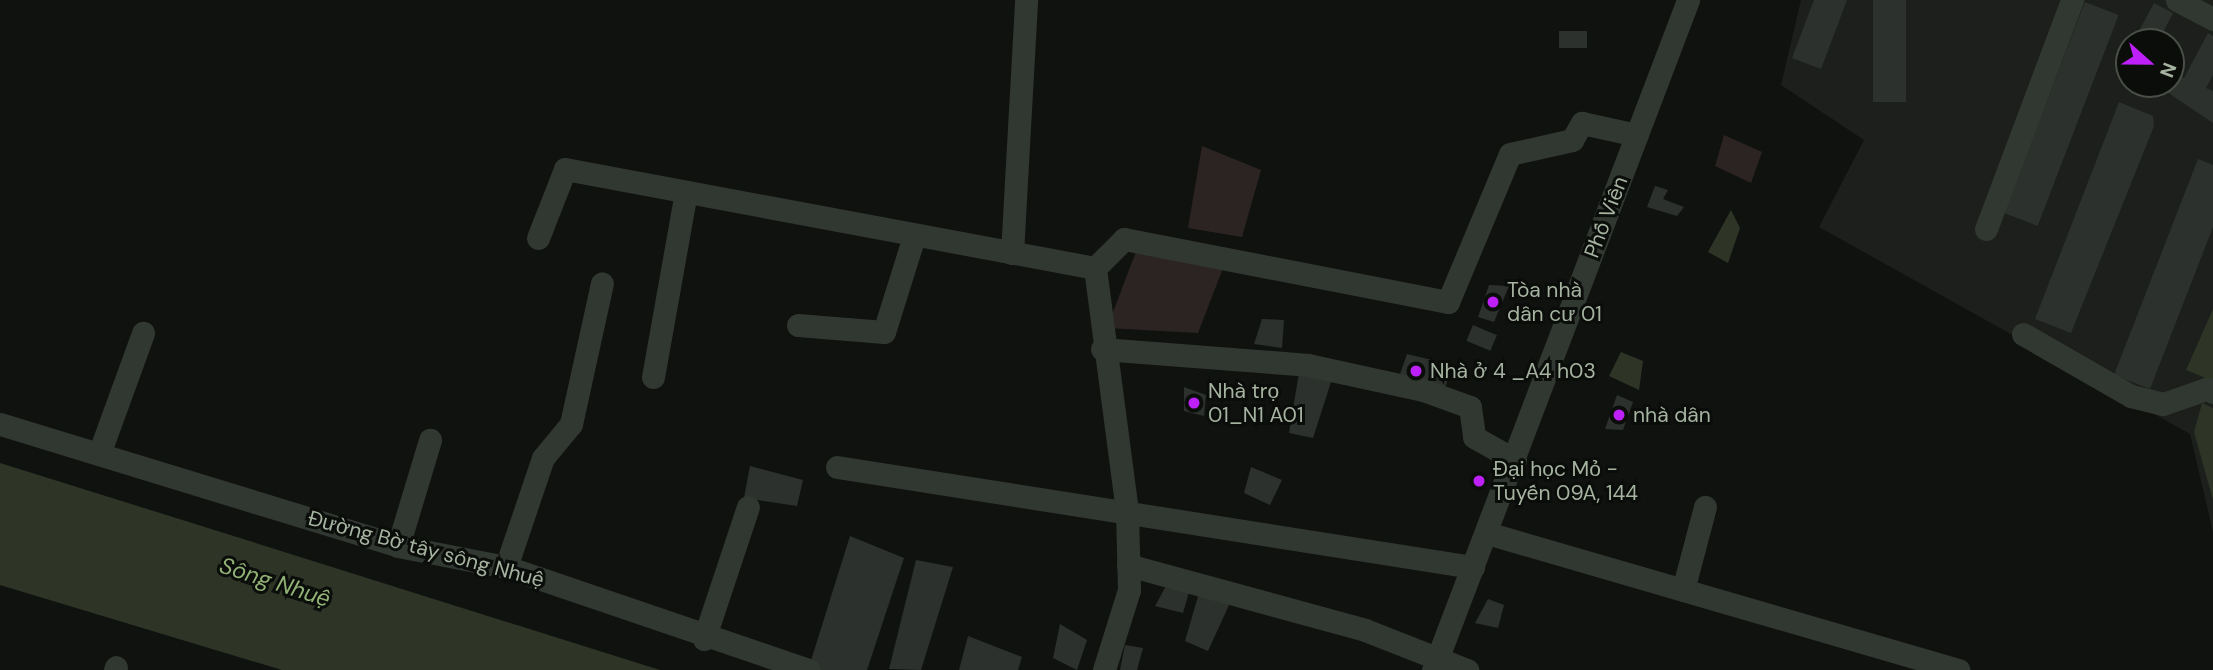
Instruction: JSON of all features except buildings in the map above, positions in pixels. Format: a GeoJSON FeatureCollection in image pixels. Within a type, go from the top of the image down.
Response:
{"type":"FeatureCollection","features":[{"type":"Feature","properties":{"kind":"street"},"geometry":{"type":"LineString","coordinates":[[1012,253],[1026,0]]}},
{"type":"Feature","properties":{"kind":"street","name":"Phố Viên"},"geometry":{"type":"LineString","coordinates":[[1435,664],[1515,460],[1688,0]]}},
{"type":"Feature","properties":{"kind":"street"},"geometry":{"type":"LineString","coordinates":[[1986,229],[2072,0]]}},
{"type":"Feature","properties":{"kind":"street"},"geometry":{"type":"LineString","coordinates":[[2177,0],[2209,11]]}},
{"type":"Feature","properties":{"kind":"street"},"geometry":{"type":"LineString","coordinates":[[1104,670],[1129,590],[1127,512],[1102,349],[1095,268],[1124,239],[1448,302],[1510,154],[1572,140],[1582,123],[1637,135]]}},
{"type":"Feature","properties":{"kind":"street"},"geometry":{"type":"LineString","coordinates":[[538,238],[565,169],[1095,268]]}},
{"type":"Feature","properties":{"kind":"street"},"geometry":{"type":"LineString","coordinates":[[653,377],[686,192]]}},
{"type":"Feature","properties":{"kind":"street"},"geometry":{"type":"LineString","coordinates":[[799,325],[884,332],[914,236]]}},
{"type":"Feature","properties":{"kind":"street"},"geometry":{"type":"LineString","coordinates":[[506,567],[543,458],[571,424],[602,283]]}},
{"type":"Feature","properties":{"kind":"street"},"geometry":{"type":"LineString","coordinates":[[99,454],[143,333]]}},
{"type":"Feature","properties":{"kind":"street"},"geometry":{"type":"LineString","coordinates":[[2023,334],[2131,396],[2163,404],[2206,389],[2213,392]]}},
{"type":"Feature","properties":{"kind":"street"},"geometry":{"type":"LineString","coordinates":[[1102,349],[1308,365],[1423,390],[1470,407],[1474,437],[1515,460]]}},
{"type":"Feature","properties":{"kind":"street","name":"Đường Bờ tây sông Nhuệ"},"geometry":{"type":"LineString","coordinates":[[0,424],[398,546],[506,567],[704,639],[809,670]]}},
{"type":"Feature","properties":{"kind":"street"},"geometry":{"type":"LineString","coordinates":[[398,546],[430,440]]}},
{"type":"Feature","properties":{"kind":"street"},"geometry":{"type":"LineString","coordinates":[[837,467],[1473,567]]}},
{"type":"Feature","properties":{"kind":"street"},"geometry":{"type":"LineString","coordinates":[[1683,590],[1705,507]]}},
{"type":"Feature","properties":{"kind":"street"},"geometry":{"type":"LineString","coordinates":[[704,639],[748,508]]}},
{"type":"Feature","properties":{"kind":"street"},"geometry":{"type":"LineString","coordinates":[[1487,533],[1958,670]]}},
{"type":"Feature","properties":{"kind":"street"},"geometry":{"type":"LineString","coordinates":[[1128,565],[1365,630],[1435,664],[1466,670]]}},
{"type":"Feature","properties":{"kind":"shaded area"},"geometry":{"type":"Polygon","coordinates":[[[1801,0],[2213,0],[2213,532],[2190,434],[1819,227],[1864,140],[1781,85],[1801,0]]]}},
{"type":"Feature","properties":{"kind":"shaded area"},"geometry":{"type":"Polygon","coordinates":[[[1724,135],[1762,152],[1751,183],[1715,166],[1724,135]]]}},
{"type":"Feature","properties":{"kind":"shaded area"},"geometry":{"type":"Polygon","coordinates":[[[1202,146],[1261,170],[1242,237],[1188,228],[1202,146]]]}},
{"type":"Feature","properties":{"kind":"shaded area"},"geometry":{"type":"Polygon","coordinates":[[[1137,249],[1225,263],[1198,333],[1107,328],[1137,249]]]}},
{"type":"Feature","properties":{"kind":"water"},"geometry":{"type":"Polygon","coordinates":[[[1731,210],[1740,228],[1728,263],[1708,252],[1731,210]]]}},
{"type":"Feature","properties":{"kind":"water"},"geometry":{"type":"Polygon","coordinates":[[[2213,309],[2213,381],[2186,370],[2213,309]]]}},
{"type":"Feature","properties":{"kind":"water"},"geometry":{"type":"Polygon","coordinates":[[[1621,352],[1643,361],[1639,390],[1609,376],[1621,352]]]}},
{"type":"Feature","properties":{"kind":"water"},"geometry":{"type":"Polygon","coordinates":[[[2202,403],[2213,408],[2213,500],[2194,432],[2202,403]]]}},
{"type":"Feature","properties":{"kind":"water","name":"Sông Nhuệ"},"geometry":{"type":"Polygon","coordinates":[[[0,463],[660,670],[282,670],[0,585],[0,463]]]}},
{"type":"Feature","properties":{"kind":"place","name":"Tòa nhà dân cư 01"},"geometry":{"type":"Point","coordinates":[1493,302]}},
{"type":"Feature","properties":{"kind":"place","name":"Nhà ở 4 _A4 h03"},"geometry":{"type":"Point","coordinates":[1416,371]}},
{"type":"Feature","properties":{"kind":"place","name":"Nhà trọ 01_N1 A01"},"geometry":{"type":"Point","coordinates":[1194,403]}},
{"type":"Feature","properties":{"kind":"place","name":"nhà dân"},"geometry":{"type":"Point","coordinates":[1619,415]}},
{"type":"Feature","properties":{"kind":"place","name":"Đại học Mỏ - Tuyến 09A, 144"},"geometry":{"type":"Point","coordinates":[1479,481]}}]}
